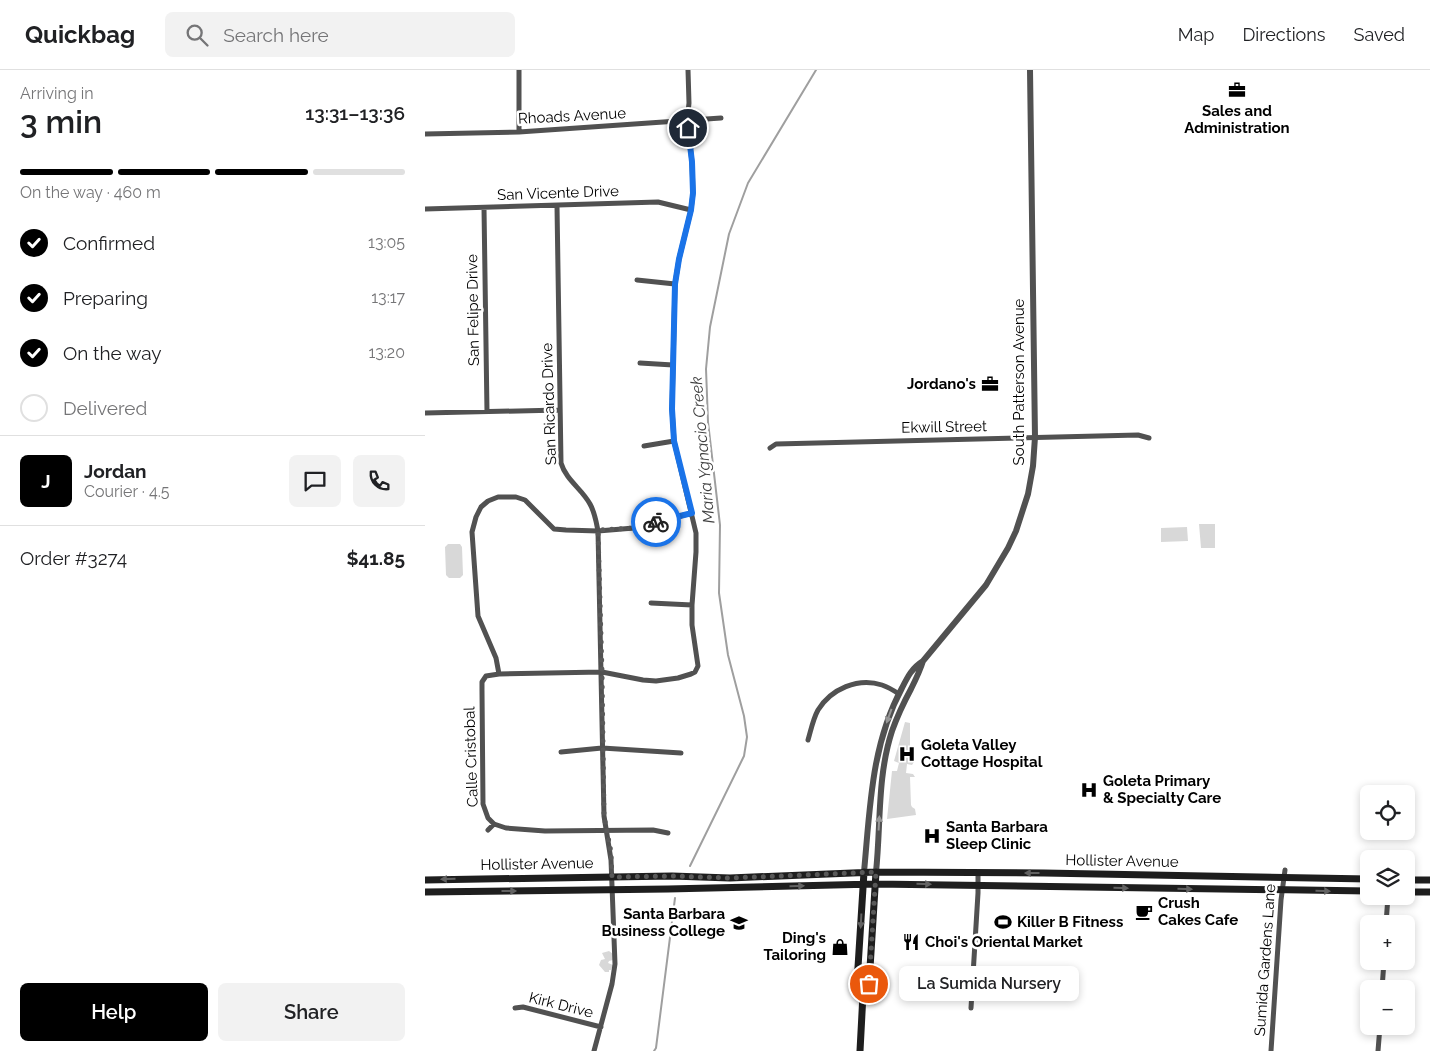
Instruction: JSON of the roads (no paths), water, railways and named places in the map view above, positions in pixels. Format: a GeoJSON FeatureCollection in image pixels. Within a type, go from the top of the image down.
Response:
{"type":"FeatureCollection","features":[{"type":"Feature","properties":{"kind":"main road","name":"Hollister Avenue"},"geometry":{"type":"LineString","coordinates":[[425,880],[672,876],[730,878],[864,872],[1044,873],[1360,879]]}},
{"type":"Feature","properties":{"kind":"main road","name":"South Patterson Avenue"},"geometry":{"type":"LineString","coordinates":[[863,994],[857,984],[864,872]]}},
{"type":"Feature","properties":{"kind":"main road","name":"South Patterson Avenue"},"geometry":{"type":"LineString","coordinates":[[860,1051],[863,994],[869,984],[876,872]]}},
{"type":"Feature","properties":{"kind":"main road"},"geometry":{"type":"LineString","coordinates":[[1415,880],[1430,880]]}},
{"type":"Feature","properties":{"kind":"main road","name":"Hollister Avenue"},"geometry":{"type":"LineString","coordinates":[[425,892],[696,889],[863,884],[1360,891]]}},
{"type":"Feature","properties":{"kind":"main road"},"geometry":{"type":"LineString","coordinates":[[1415,892],[1430,892]]}},
{"type":"Feature","properties":{"kind":"street"},"geometry":{"type":"LineString","coordinates":[[519,70],[519,132]]}},
{"type":"Feature","properties":{"kind":"street"},"geometry":{"type":"LineString","coordinates":[[688,70],[689,103],[687,122],[692,172],[691,210],[675,284],[672,409],[674,441],[692,513],[696,532],[697,552],[692,625],[698,666],[695,672],[678,678],[656,681],[602,672],[499,674],[496,658],[478,616],[472,532],[481,506],[498,497],[516,497],[525,500],[554,529],[598,530],[634,528],[692,513]]}},
{"type":"Feature","properties":{"kind":"street","name":"South Patterson Avenue"},"geometry":{"type":"LineString","coordinates":[[864,872],[869,804],[873,779],[879,747],[891,711],[914,667],[923,661],[986,586],[1008,548],[1023,513],[1030,489],[1035,437],[1030,70]]}},
{"type":"Feature","properties":{"kind":"street","name":"Rhoads Avenue"},"geometry":{"type":"LineString","coordinates":[[425,134],[519,132],[687,122],[721,118]]}},
{"type":"Feature","properties":{"kind":"street","name":"San Vicente Drive"},"geometry":{"type":"LineString","coordinates":[[425,209],[658,202],[691,210]]}},
{"type":"Feature","properties":{"kind":"street","name":"San Ricardo Drive"},"geometry":{"type":"LineString","coordinates":[[557,206],[561,463],[564,471],[590,502],[598,530],[604,816],[611,852],[615,964],[612,984],[594,1051]]}},
{"type":"Feature","properties":{"kind":"street","name":"San Felipe Drive"},"geometry":{"type":"LineString","coordinates":[[484,208],[487,412]]}},
{"type":"Feature","properties":{"kind":"street"},"geometry":{"type":"LineString","coordinates":[[637,280],[675,284]]}},
{"type":"Feature","properties":{"kind":"street"},"geometry":{"type":"LineString","coordinates":[[640,363],[673,365]]}},
{"type":"Feature","properties":{"kind":"street"},"geometry":{"type":"LineString","coordinates":[[425,413],[560,410]]}},
{"type":"Feature","properties":{"kind":"street","name":"Ekwill Street"},"geometry":{"type":"LineString","coordinates":[[770,448],[776,444],[1035,437],[1138,435],[1149,438]]}},
{"type":"Feature","properties":{"kind":"street"},"geometry":{"type":"LineString","coordinates":[[644,446],[674,441]]}},
{"type":"Feature","properties":{"kind":"street"},"geometry":{"type":"LineString","coordinates":[[651,603],[692,605]]}},
{"type":"Feature","properties":{"kind":"street","name":"South Patterson Avenue"},"geometry":{"type":"LineString","coordinates":[[876,872],[880,802],[887,750],[892,730],[923,661]]}},
{"type":"Feature","properties":{"kind":"street","name":"Calle Cristobal"},"geometry":{"type":"LineString","coordinates":[[499,674],[486,676],[482,682],[483,804],[488,818],[494,824],[506,828],[545,831],[653,830],[668,833]]}},
{"type":"Feature","properties":{"kind":"street"},"geometry":{"type":"LineString","coordinates":[[809,740],[817,711],[828,697],[843,688],[858,683],[872,683],[881,684],[899,694]]}},
{"type":"Feature","properties":{"kind":"street"},"geometry":{"type":"LineString","coordinates":[[561,752],[602,748],[681,753]]}},
{"type":"Feature","properties":{"kind":"street"},"geometry":{"type":"LineString","coordinates":[[488,830],[494,824]]}},
{"type":"Feature","properties":{"kind":"street","name":"Sumida Gardens Lane"},"geometry":{"type":"LineString","coordinates":[[1271,1051],[1285,870]]}},
{"type":"Feature","properties":{"kind":"street"},"geometry":{"type":"LineString","coordinates":[[971,1008],[978,873]]}},
{"type":"Feature","properties":{"kind":"street","name":"Kirk Drive"},"geometry":{"type":"LineString","coordinates":[[515,1008],[523,1007],[601,1027]]}},
{"type":"Feature","properties":{"kind":"street"},"geometry":{"type":"LineString","coordinates":[[1379,1051],[1380,1035]]}},
{"type":"Feature","properties":{"kind":"waterway","name":"Maria Ygnacio Creek"},"geometry":{"type":"LineString","coordinates":[[690,866],[744,756],[747,737],[744,716],[728,655],[719,593],[720,525],[708,422],[706,369],[710,327],[729,234],[748,183],[816,70]]}},
{"type":"Feature","properties":{"kind":"waterway","name":"Maria Ygnacio Creek"},"geometry":{"type":"LineString","coordinates":[[654,1051],[656,1048],[675,898]]}},
{"type":"Feature","properties":{"kind":"place","name":"Sales and Administration"},"geometry":{"type":"Point","coordinates":[1237,90]}},
{"type":"Feature","properties":{"kind":"place","name":"Jordano's"},"geometry":{"type":"Point","coordinates":[990,384]}},
{"type":"Feature","properties":{"kind":"place","name":"Goleta Valley Cottage Hospital"},"geometry":{"type":"Point","coordinates":[907,754]}},
{"type":"Feature","properties":{"kind":"place","name":"Goleta Primary & Specialty Care"},"geometry":{"type":"Point","coordinates":[1089,790]}},
{"type":"Feature","properties":{"kind":"place","name":"Santa Barbara Sleep Clinic"},"geometry":{"type":"Point","coordinates":[932,836]}},
{"type":"Feature","properties":{"kind":"place","name":"Crush Cakes Cafe"},"geometry":{"type":"Point","coordinates":[1144,912]}},
{"type":"Feature","properties":{"kind":"place","name":"Killer B Fitness"},"geometry":{"type":"Point","coordinates":[1003,922]}},
{"type":"Feature","properties":{"kind":"place","name":"Santa Barbara Business College"},"geometry":{"type":"Point","coordinates":[739,923]}},
{"type":"Feature","properties":{"kind":"place","name":"Choi's Oriental Market"},"geometry":{"type":"Point","coordinates":[911,942]}},
{"type":"Feature","properties":{"kind":"place","name":"Ding's Tailoring"},"geometry":{"type":"Point","coordinates":[840,947]}},
{"type":"Feature","properties":{"kind":"place","name":"La Sumida Nursery"},"geometry":{"type":"Point","coordinates":[869,984]}}]}
